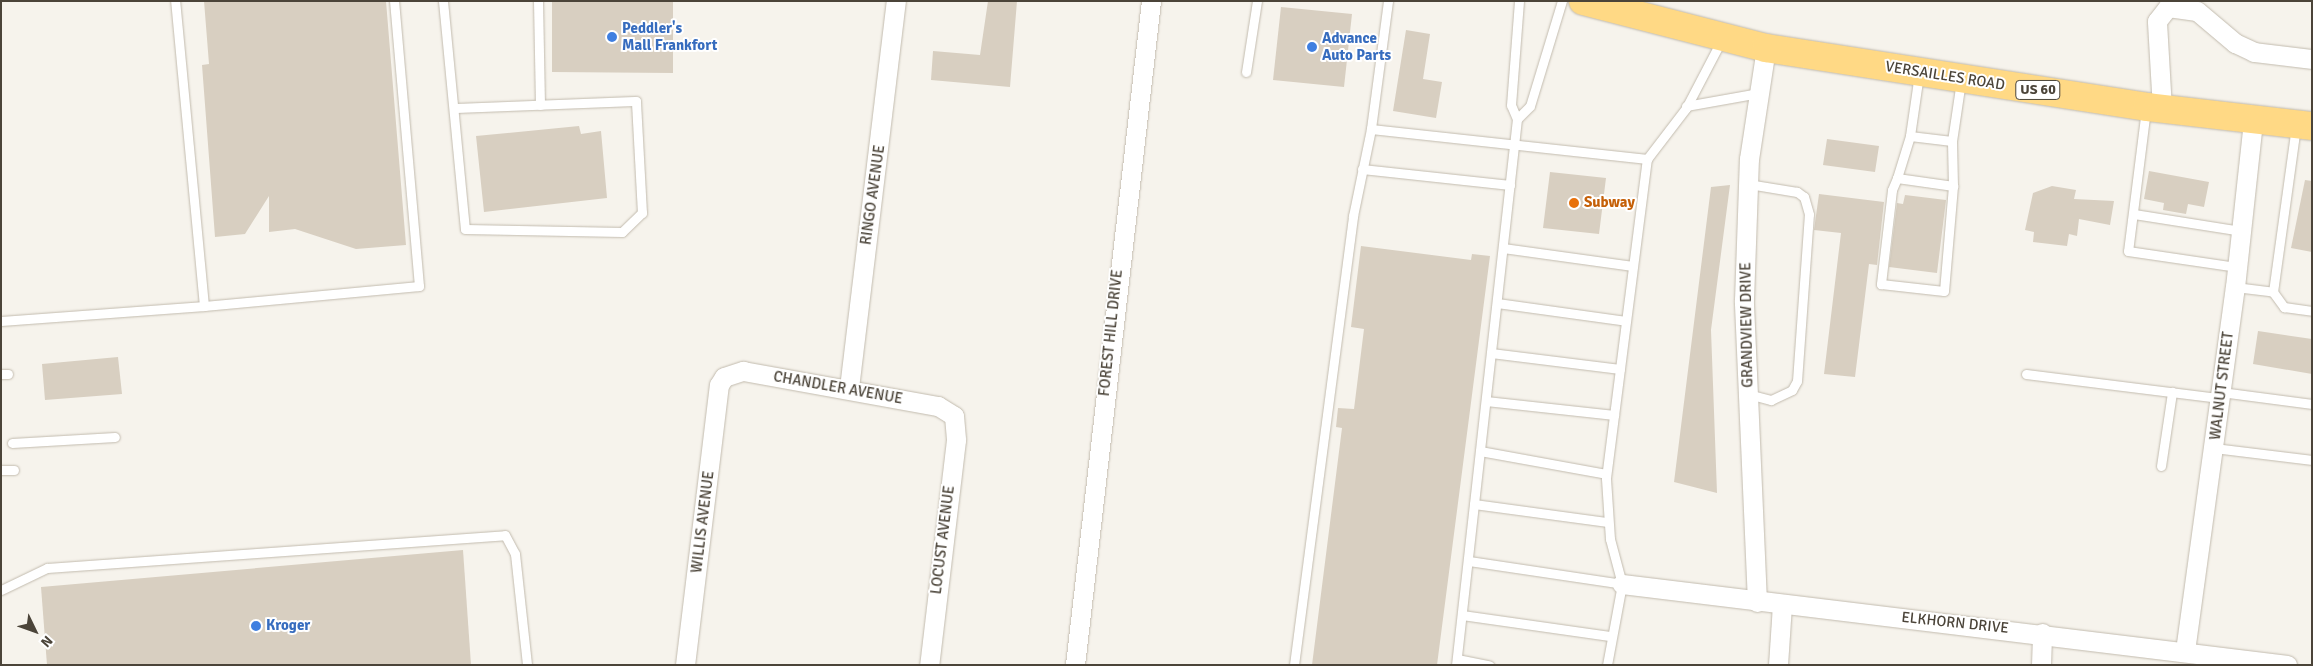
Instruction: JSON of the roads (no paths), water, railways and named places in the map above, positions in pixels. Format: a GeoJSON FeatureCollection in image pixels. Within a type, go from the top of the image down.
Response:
{"type":"FeatureCollection","features":[{"type":"Feature","properties":{"kind":"highway","name":"VERSAILLES ROAD"},"geometry":{"type":"LineString","coordinates":[[1583,1],[1766,48],[2154,108],[2304,126]]}},
{"type":"Feature","properties":{"kind":"street","name":"RINGO AVENUE"},"geometry":{"type":"LineString","coordinates":[[849,388],[896,1]]}},
{"type":"Feature","properties":{"kind":"street","name":"FOREST HILL DRIVE"},"geometry":{"type":"LineString","coordinates":[[1075,665],[1151,1]]}},
{"type":"Feature","properties":{"kind":"street"},"geometry":{"type":"LineString","coordinates":[[2154,108],[2158,6],[2186,7],[2254,52],[2312,59]]}},
{"type":"Feature","properties":{"kind":"street","name":"GRANDVIEW DRIVE"},"geometry":{"type":"LineString","coordinates":[[1757,602],[1744,300],[1748,184],[1766,48]]}},
{"type":"Feature","properties":{"kind":"street","name":"WALNUT STREET"},"geometry":{"type":"LineString","coordinates":[[2185,651],[2235,288],[2252,121]]}},
{"type":"Feature","properties":{"kind":"street","name":"CHANDLER AVENUE"},"geometry":{"type":"LineString","coordinates":[[721,380],[743,371],[849,388],[938,406],[954,416]]}},
{"type":"Feature","properties":{"kind":"street","name":"WILLIS AVENUE"},"geometry":{"type":"LineString","coordinates":[[686,665],[721,380]]}},
{"type":"Feature","properties":{"kind":"street","name":"LOCUST AVENUE"},"geometry":{"type":"LineString","coordinates":[[930,665],[956,440],[954,416]]}},
{"type":"Feature","properties":{"kind":"street","name":"ELKHORN DRIVE"},"geometry":{"type":"LineString","coordinates":[[1622,584],[1782,606],[2042,633],[2287,665]]}},
{"type":"Feature","properties":{"kind":"street"},"geometry":{"type":"LineString","coordinates":[[1778,665],[1782,606]]}},
{"type":"Feature","properties":{"kind":"street"},"geometry":{"type":"LineString","coordinates":[[2041,665],[2042,633]]}},
{"type":"Feature","properties":{"kind":"lane"},"geometry":{"type":"LineString","coordinates":[[175,1],[204,306]]}},
{"type":"Feature","properties":{"kind":"lane"},"geometry":{"type":"LineString","coordinates":[[1,321],[204,306],[419,286],[394,1]]}},
{"type":"Feature","properties":{"kind":"lane"},"geometry":{"type":"LineString","coordinates":[[443,1],[465,229],[622,232],[642,213],[636,101],[454,108]]}},
{"type":"Feature","properties":{"kind":"lane"},"geometry":{"type":"LineString","coordinates":[[538,1],[540,105]]}},
{"type":"Feature","properties":{"kind":"lane"},"geometry":{"type":"LineString","coordinates":[[1246,72],[1257,1]]}},
{"type":"Feature","properties":{"kind":"lane"},"geometry":{"type":"LineString","coordinates":[[1294,665],[1362,169],[1371,129],[1388,1]]}},
{"type":"Feature","properties":{"kind":"lane"},"geometry":{"type":"LineString","coordinates":[[1489,665],[1457,662],[1517,119],[1511,105],[1519,1]]}},
{"type":"Feature","properties":{"kind":"lane"},"geometry":{"type":"LineString","coordinates":[[1517,119],[1530,106],[1562,1]]}},
{"type":"Feature","properties":{"kind":"lane"},"geometry":{"type":"LineString","coordinates":[[1607,665],[1610,636],[1622,584],[1608,522],[1606,474],[1647,159],[1686,106],[1722,37]]}},
{"type":"Feature","properties":{"kind":"lane"},"geometry":{"type":"LineString","coordinates":[[1919,72],[1910,136],[1897,178],[1881,284],[1944,291],[1954,186],[1952,141],[1962,78]]}},
{"type":"Feature","properties":{"kind":"lane"},"geometry":{"type":"LineString","coordinates":[[1686,106],[1759,93]]}},
{"type":"Feature","properties":{"kind":"lane"},"geometry":{"type":"LineString","coordinates":[[2154,108],[2128,251],[2236,267]]}},
{"type":"Feature","properties":{"kind":"lane"},"geometry":{"type":"LineString","coordinates":[[2304,126],[2273,292],[2284,307],[2312,311]]}},
{"type":"Feature","properties":{"kind":"lane"},"geometry":{"type":"LineString","coordinates":[[1371,129],[1647,159]]}},
{"type":"Feature","properties":{"kind":"lane"},"geometry":{"type":"LineString","coordinates":[[1910,136],[1952,141]]}},
{"type":"Feature","properties":{"kind":"lane"},"geometry":{"type":"LineString","coordinates":[[1362,169],[1510,186]]}},
{"type":"Feature","properties":{"kind":"lane"},"geometry":{"type":"LineString","coordinates":[[1897,178],[1954,186]]}},
{"type":"Feature","properties":{"kind":"lane"},"geometry":{"type":"LineString","coordinates":[[1748,184],[1797,192],[1804,197],[1809,214],[1797,381],[1792,390],[1770,400],[1748,394]]}},
{"type":"Feature","properties":{"kind":"lane"},"geometry":{"type":"LineString","coordinates":[[2134,214],[2241,231]]}},
{"type":"Feature","properties":{"kind":"lane"},"geometry":{"type":"LineString","coordinates":[[1503,248],[1633,266]]}},
{"type":"Feature","properties":{"kind":"lane"},"geometry":{"type":"LineString","coordinates":[[2235,288],[2273,292]]}},
{"type":"Feature","properties":{"kind":"lane"},"geometry":{"type":"LineString","coordinates":[[1497,303],[1626,321]]}},
{"type":"Feature","properties":{"kind":"lane"},"geometry":{"type":"LineString","coordinates":[[1491,353],[1620,369]]}},
{"type":"Feature","properties":{"kind":"lane"},"geometry":{"type":"LineString","coordinates":[[2026,374],[2172,392],[2312,404]]}},
{"type":"Feature","properties":{"kind":"lane"},"geometry":{"type":"LineString","coordinates":[[2161,466],[2172,392]]}},
{"type":"Feature","properties":{"kind":"lane"},"geometry":{"type":"LineString","coordinates":[[1486,401],[1614,415]]}},
{"type":"Feature","properties":{"kind":"lane"},"geometry":{"type":"LineString","coordinates":[[12,443],[115,437]]}},
{"type":"Feature","properties":{"kind":"lane"},"geometry":{"type":"LineString","coordinates":[[2214,448],[2312,460]]}},
{"type":"Feature","properties":{"kind":"lane"},"geometry":{"type":"LineString","coordinates":[[1480,451],[1606,474]]}},
{"type":"Feature","properties":{"kind":"lane"},"geometry":{"type":"LineString","coordinates":[[1,470],[14,470]]}},
{"type":"Feature","properties":{"kind":"lane"},"geometry":{"type":"LineString","coordinates":[[1474,504],[1608,522]]}},
{"type":"Feature","properties":{"kind":"lane"},"geometry":{"type":"LineString","coordinates":[[1,590],[47,568],[505,535],[515,554],[527,665]]}},
{"type":"Feature","properties":{"kind":"lane"},"geometry":{"type":"LineString","coordinates":[[1469,561],[1622,584]]}},
{"type":"Feature","properties":{"kind":"lane"},"geometry":{"type":"LineString","coordinates":[[1462,615],[1610,636]]}},
{"type":"Feature","properties":{"kind":"place","name":"Peddler's Mall Frankfort"},"geometry":{"type":"Point","coordinates":[612,37]}},
{"type":"Feature","properties":{"kind":"place","name":"Advance Auto Parts"},"geometry":{"type":"Point","coordinates":[1312,47]}},
{"type":"Feature","properties":{"kind":"place","name":"Subway"},"geometry":{"type":"Point","coordinates":[1574,203]}},
{"type":"Feature","properties":{"kind":"place","name":"Kroger"},"geometry":{"type":"Point","coordinates":[256,626]}}]}
